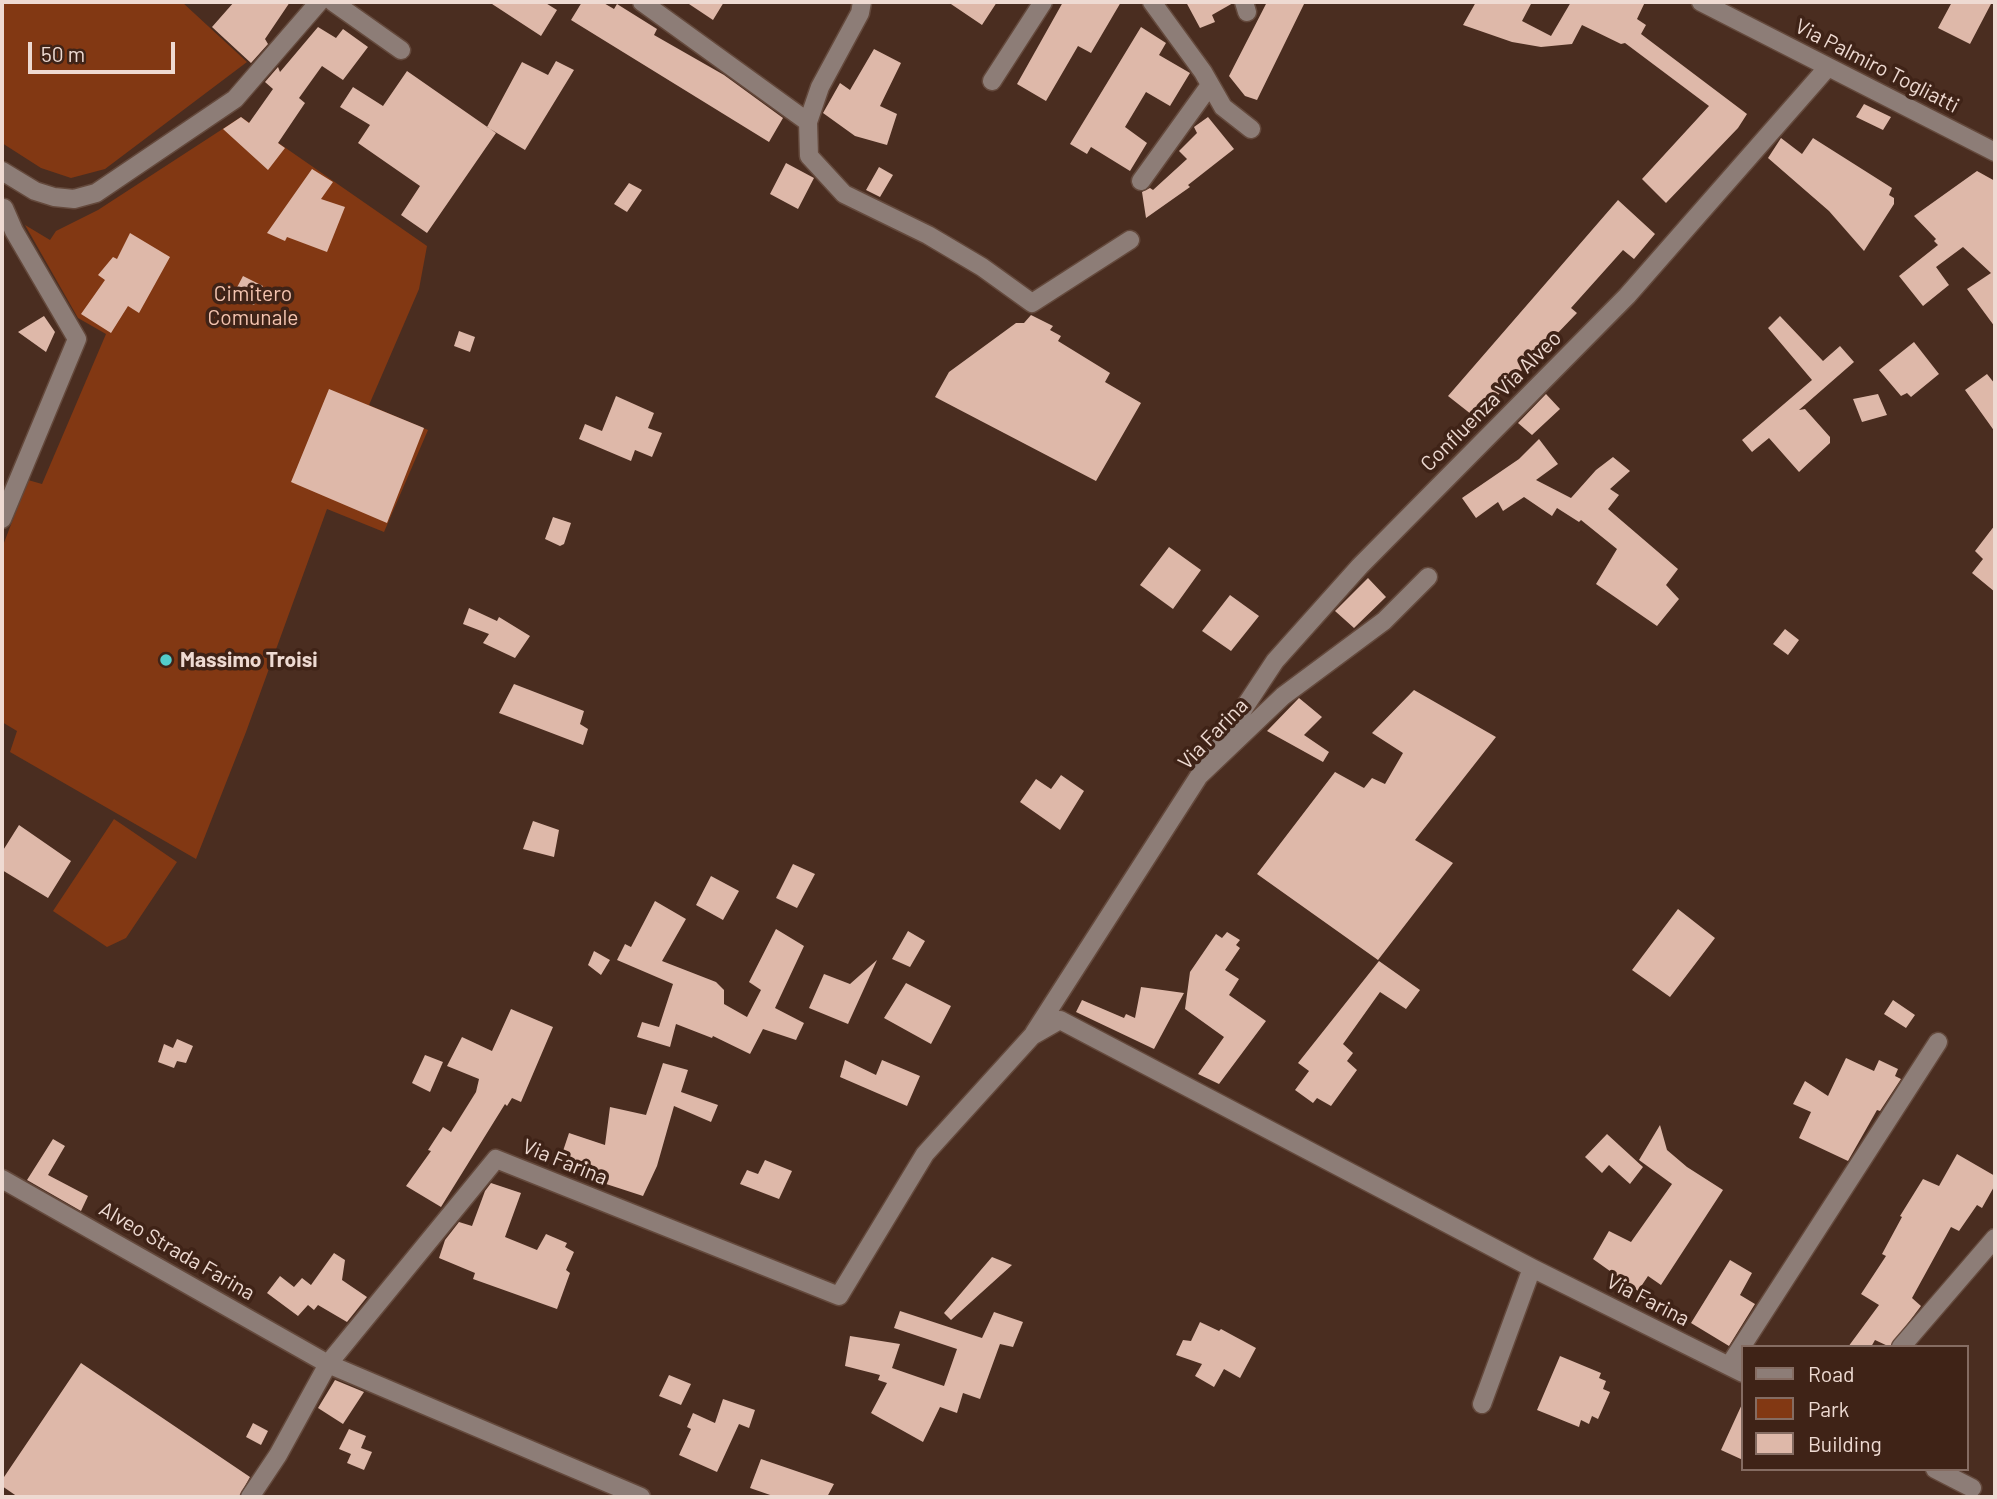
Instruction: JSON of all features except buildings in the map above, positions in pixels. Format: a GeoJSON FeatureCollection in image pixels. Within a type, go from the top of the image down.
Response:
{"type":"FeatureCollection","features":[{"type":"Feature","properties":{"kind":"street"},"geometry":{"type":"LineString","coordinates":[[2,171],[44,194],[74,199],[96,193],[235,99],[319,2]]}},
{"type":"Feature","properties":{"kind":"street"},"geometry":{"type":"LineString","coordinates":[[332,2],[401,50]]}},
{"type":"Feature","properties":{"kind":"street"},"geometry":{"type":"LineString","coordinates":[[642,2],[808,122]]}},
{"type":"Feature","properties":{"kind":"street"},"geometry":{"type":"LineString","coordinates":[[862,2],[860,13],[820,87],[808,122],[809,156],[844,194],[928,235],[982,267],[1032,303],[1130,240]]}},
{"type":"Feature","properties":{"kind":"street"},"geometry":{"type":"LineString","coordinates":[[992,81],[1043,2]]}},
{"type":"Feature","properties":{"kind":"street"},"geometry":{"type":"LineString","coordinates":[[1152,2],[1223,107],[1251,129]]}},
{"type":"Feature","properties":{"kind":"street","name":"Via Palmiro Togliatti"},"geometry":{"type":"LineString","coordinates":[[1701,2],[1995,152]]}},
{"type":"Feature","properties":{"kind":"street","name":"Confluenza Via Alveo"},"geometry":{"type":"LineString","coordinates":[[1199,776],[1275,661],[1360,566],[1627,296],[1828,66]]}},
{"type":"Feature","properties":{"kind":"street"},"geometry":{"type":"LineString","coordinates":[[1141,181],[1210,85]]}},
{"type":"Feature","properties":{"kind":"street"},"geometry":{"type":"LineString","coordinates":[[2,519],[77,339],[14,231],[3,207],[19,182]]}},
{"type":"Feature","properties":{"kind":"street","name":"Via Farina"},"geometry":{"type":"LineString","coordinates":[[328,1364],[496,1159],[839,1296],[925,1154],[1032,1036],[1199,776],[1283,696],[1384,621],[1428,578]]}},
{"type":"Feature","properties":{"kind":"street","name":"Via Farina"},"geometry":{"type":"LineString","coordinates":[[1032,1036],[1060,1020],[1532,1268],[1736,1370]]}},
{"type":"Feature","properties":{"kind":"street"},"geometry":{"type":"LineString","coordinates":[[1751,1345],[1938,1042]]}},
{"type":"Feature","properties":{"kind":"street","name":"Alveo Strada Farina"},"geometry":{"type":"LineString","coordinates":[[2,1180],[328,1364]]}},
{"type":"Feature","properties":{"kind":"street"},"geometry":{"type":"LineString","coordinates":[[1903,1345],[1995,1238]]}},
{"type":"Feature","properties":{"kind":"street"},"geometry":{"type":"LineString","coordinates":[[1482,1405],[1532,1268]]}},
{"type":"Feature","properties":{"kind":"street"},"geometry":{"type":"LineString","coordinates":[[250,1497],[278,1455],[328,1364],[641,1497]]}},
{"type":"Feature","properties":{"kind":"street"},"geometry":{"type":"LineString","coordinates":[[1939,1471],[1972,1488]]}},
{"type":"Feature","properties":{"kind":"green space"},"geometry":{"type":"Polygon","coordinates":[[[2,2],[182,2],[247,62],[105,169],[71,178],[41,168],[2,143],[2,2]]]}},
{"type":"Feature","properties":{"kind":"green space","name":"Cimitero Comunale"},"geometry":{"type":"Polygon","coordinates":[[[241,117],[427,246],[419,289],[369,405],[428,430],[384,532],[327,509],[246,732],[196,859],[10,752],[17,731],[2,722],[2,548],[28,480],[42,484],[106,334],[78,318],[25,225],[50,240],[56,231],[98,210],[241,117]]]}},
{"type":"Feature","properties":{"kind":"green space"},"geometry":{"type":"Polygon","coordinates":[[[114,819],[177,862],[126,938],[107,947],[53,911],[114,819]]]}},
{"type":"Feature","properties":{"kind":"place","name":"Massimo Troisi"},"geometry":{"type":"Point","coordinates":[166,660]}}]}
